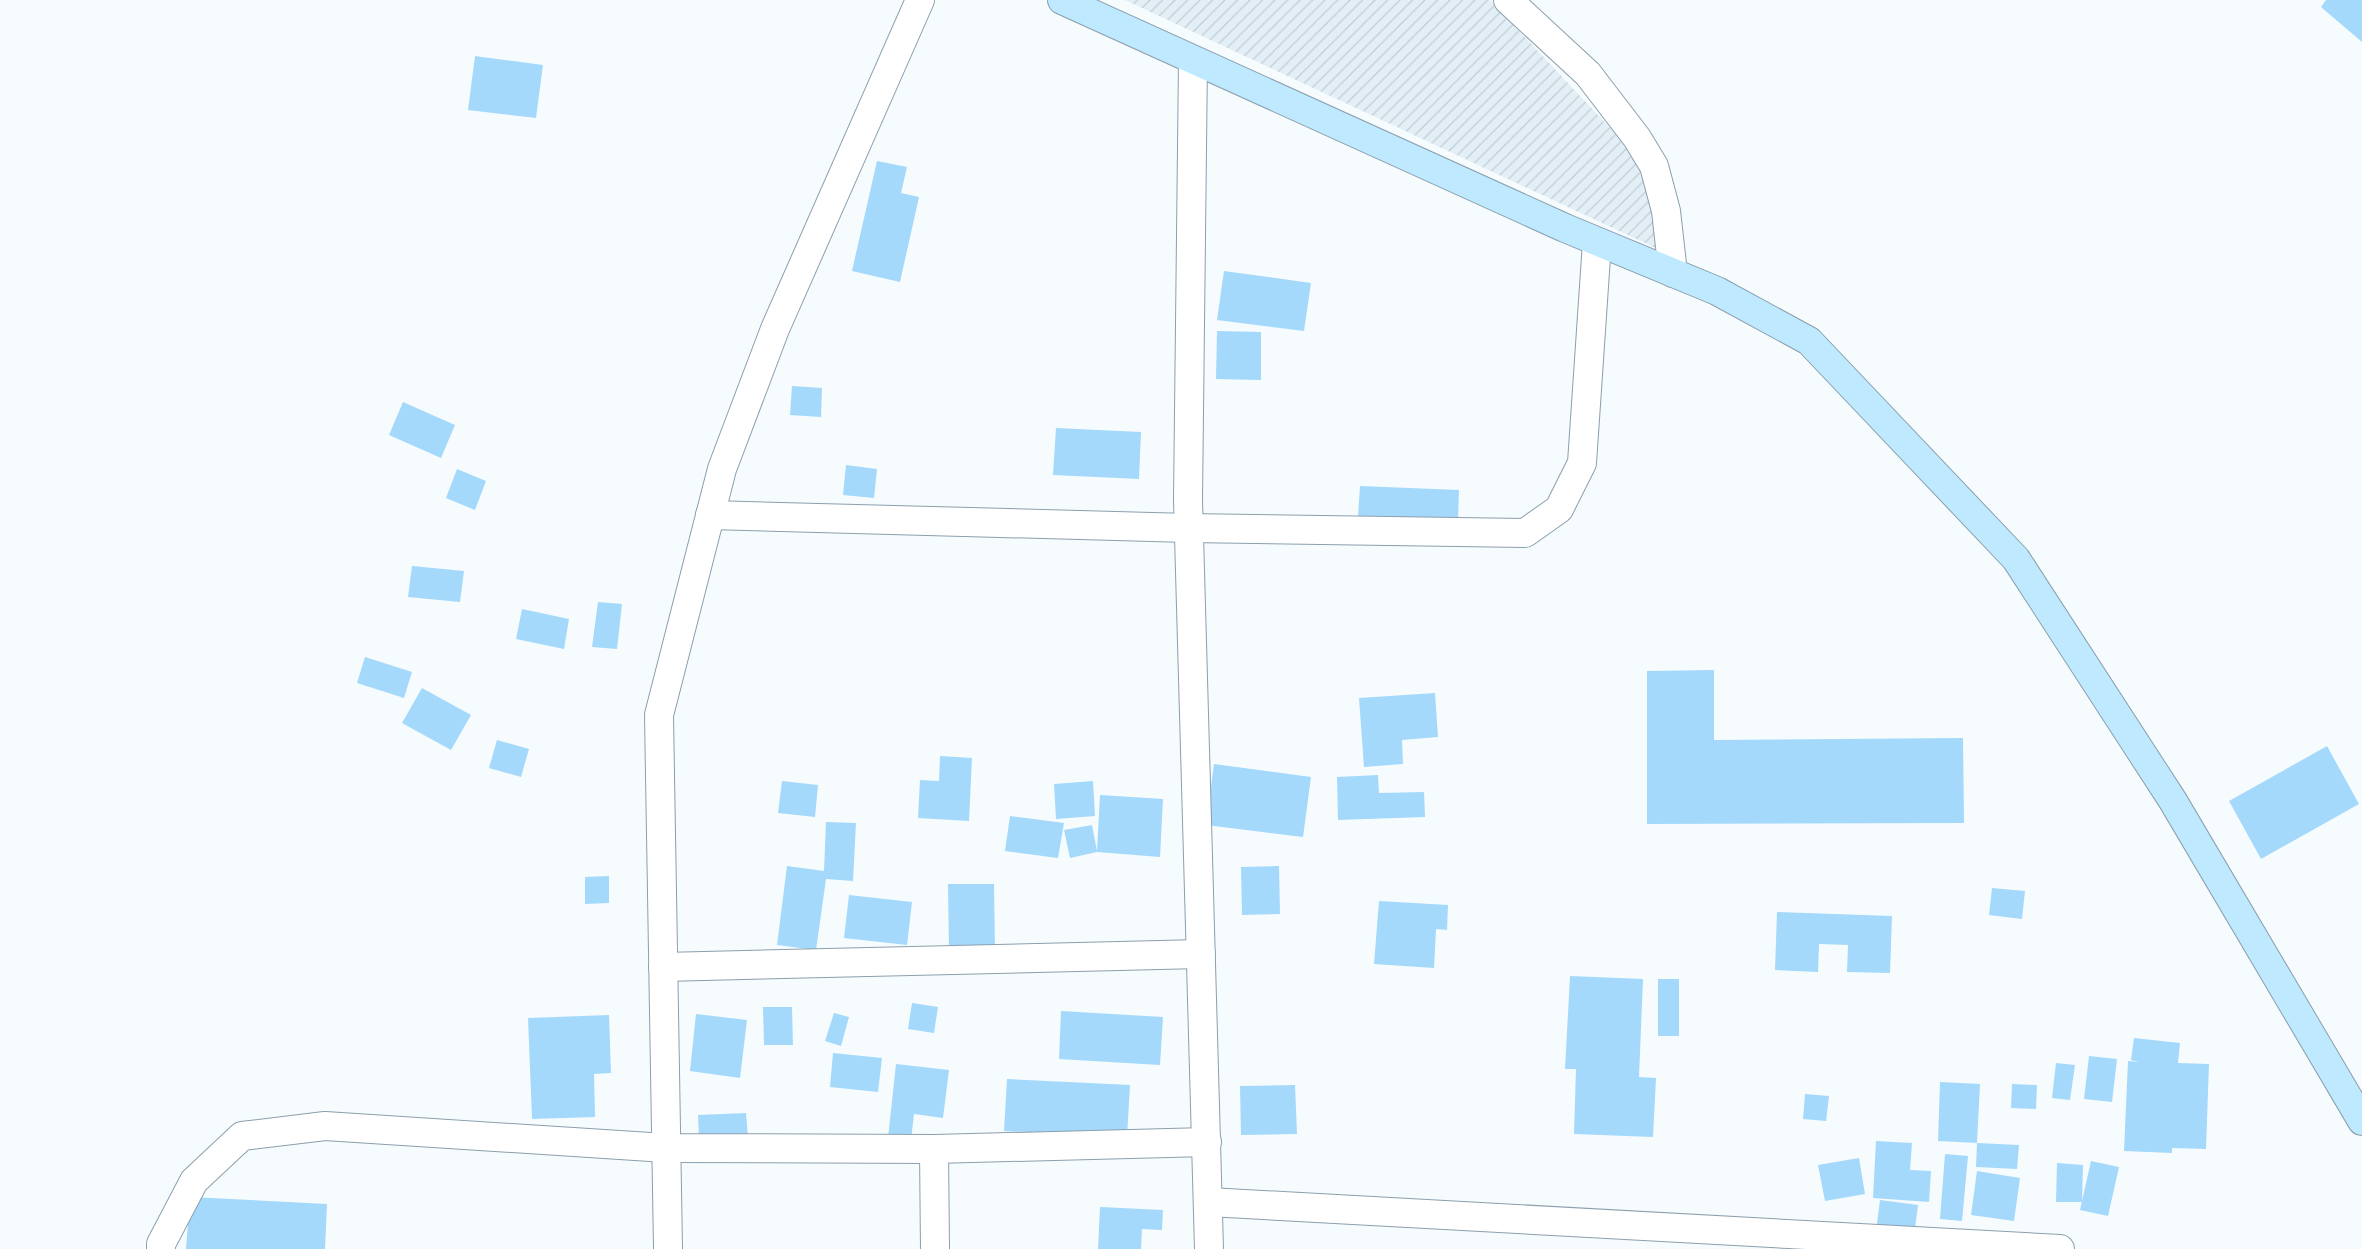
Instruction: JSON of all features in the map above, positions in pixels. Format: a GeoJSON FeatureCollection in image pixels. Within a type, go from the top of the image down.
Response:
{"type":"FeatureCollection","features":[{"type":"Feature","properties":{"kind":"main road"},"geometry":{"type":"LineString","coordinates":[[1062,0],[1597,242],[1717,291],[1809,341],[2016,559],[2173,801],[2362,1120]]}},
{"type":"Feature","properties":{"kind":"street"},"geometry":{"type":"LineString","coordinates":[[668,1249],[659,715],[722,469],[775,329],[920,0]]}},
{"type":"Feature","properties":{"kind":"street"},"geometry":{"type":"LineString","coordinates":[[1508,0],[1588,74],[1638,138],[1654,166],[1666,211],[1673,273]]}},
{"type":"Feature","properties":{"kind":"street"},"geometry":{"type":"LineString","coordinates":[[1193,60],[1188,528],[1209,1249]]}},
{"type":"Feature","properties":{"kind":"street"},"geometry":{"type":"LineString","coordinates":[[710,515],[1188,528],[1525,533],[1559,509],[1582,463],[1597,242]]}},
{"type":"Feature","properties":{"kind":"street"},"geometry":{"type":"LineString","coordinates":[[663,966],[1201,954]]}},
{"type":"Feature","properties":{"kind":"street"},"geometry":{"type":"LineString","coordinates":[[161,1249],[161,1244],[194,1181],[242,1136],[325,1126],[666,1148],[934,1149],[1207,1142]]}},
{"type":"Feature","properties":{"kind":"street"},"geometry":{"type":"LineString","coordinates":[[934,1149],[935,1249]]}},
{"type":"Feature","properties":{"kind":"street"},"geometry":{"type":"LineString","coordinates":[[1209,1202],[1720,1240],[2060,1249]]}},
{"type":"Feature","properties":{"kind":"shaded area"},"geometry":{"type":"Polygon","coordinates":[[[1125,0],[1490,0],[1645,165],[1662,251],[1125,0]]]}},
{"type":"Feature","properties":{"kind":"building"},"geometry":{"type":"Polygon","coordinates":[[[2326,0],[2362,0],[2362,42],[2321,7],[2326,0]]]}},
{"type":"Feature","properties":{"kind":"building"},"geometry":{"type":"Polygon","coordinates":[[[475,56],[543,65],[536,118],[468,110],[475,56]]]}},
{"type":"Feature","properties":{"kind":"building"},"geometry":{"type":"Polygon","coordinates":[[[877,161],[907,167],[901,193],[919,197],[900,282],[852,271],[877,161]]]}},
{"type":"Feature","properties":{"kind":"building"},"geometry":{"type":"Polygon","coordinates":[[[1224,271],[1311,283],[1304,331],[1217,320],[1224,271]]]}},
{"type":"Feature","properties":{"kind":"building"},"geometry":{"type":"Polygon","coordinates":[[[1217,331],[1261,332],[1261,380],[1216,379],[1217,331]]]}},
{"type":"Feature","properties":{"kind":"building"},"geometry":{"type":"Polygon","coordinates":[[[792,386],[822,388],[821,417],[790,415],[792,386]]]}},
{"type":"Feature","properties":{"kind":"building"},"geometry":{"type":"Polygon","coordinates":[[[403,402],[455,425],[441,458],[389,435],[403,402]]]}},
{"type":"Feature","properties":{"kind":"building"},"geometry":{"type":"Polygon","coordinates":[[[1056,428],[1141,432],[1139,479],[1053,475],[1056,428]]]}},
{"type":"Feature","properties":{"kind":"building"},"geometry":{"type":"Polygon","coordinates":[[[846,465],[877,469],[874,498],[843,495],[846,465]]]}},
{"type":"Feature","properties":{"kind":"building"},"geometry":{"type":"Polygon","coordinates":[[[457,469],[486,481],[475,510],[446,498],[457,469]]]}},
{"type":"Feature","properties":{"kind":"building"},"geometry":{"type":"Polygon","coordinates":[[[1360,486],[1459,490],[1458,521],[1358,517],[1360,486]]]}},
{"type":"Feature","properties":{"kind":"building"},"geometry":{"type":"Polygon","coordinates":[[[412,566],[464,571],[460,602],[408,597],[412,566]]]}},
{"type":"Feature","properties":{"kind":"building"},"geometry":{"type":"Polygon","coordinates":[[[598,602],[622,604],[617,649],[592,647],[598,602]]]}},
{"type":"Feature","properties":{"kind":"building"},"geometry":{"type":"Polygon","coordinates":[[[522,609],[569,619],[564,649],[516,639],[522,609]]]}},
{"type":"Feature","properties":{"kind":"building"},"geometry":{"type":"Polygon","coordinates":[[[365,657],[412,672],[404,698],[357,683],[365,657]]]}},
{"type":"Feature","properties":{"kind":"building"},"geometry":{"type":"Polygon","coordinates":[[[1714,670],[1714,740],[1963,738],[1964,823],[1647,824],[1647,671],[1714,670]]]}},
{"type":"Feature","properties":{"kind":"building"},"geometry":{"type":"Polygon","coordinates":[[[422,688],[471,715],[451,750],[402,723],[422,688]]]}},
{"type":"Feature","properties":{"kind":"building"},"geometry":{"type":"Polygon","coordinates":[[[1435,693],[1438,737],[1402,740],[1403,764],[1364,767],[1359,698],[1435,693]]]}},
{"type":"Feature","properties":{"kind":"building"},"geometry":{"type":"Polygon","coordinates":[[[497,740],[529,749],[521,777],[489,768],[497,740]]]}},
{"type":"Feature","properties":{"kind":"building"},"geometry":{"type":"Polygon","coordinates":[[[2327,746],[2359,804],[2261,859],[2229,801],[2327,746]]]}},
{"type":"Feature","properties":{"kind":"building"},"geometry":{"type":"Polygon","coordinates":[[[940,756],[972,758],[969,821],[918,818],[920,780],[939,781],[940,756]]]}},
{"type":"Feature","properties":{"kind":"building"},"geometry":{"type":"Polygon","coordinates":[[[1214,764],[1311,777],[1303,837],[1206,825],[1214,764]]]}},
{"type":"Feature","properties":{"kind":"building"},"geometry":{"type":"Polygon","coordinates":[[[1378,775],[1379,793],[1424,792],[1425,817],[1338,820],[1337,777],[1378,775]]]}},
{"type":"Feature","properties":{"kind":"building"},"geometry":{"type":"Polygon","coordinates":[[[782,781],[818,785],[815,817],[778,813],[782,781]]]}},
{"type":"Feature","properties":{"kind":"building"},"geometry":{"type":"Polygon","coordinates":[[[1093,781],[1095,816],[1056,819],[1054,784],[1093,781]]]}},
{"type":"Feature","properties":{"kind":"building"},"geometry":{"type":"Polygon","coordinates":[[[1100,795],[1163,799],[1160,857],[1097,852],[1070,858],[1064,830],[1092,825],[1097,851],[1100,795]]]}},
{"type":"Feature","properties":{"kind":"building"},"geometry":{"type":"Polygon","coordinates":[[[1010,816],[1064,823],[1058,858],[1005,851],[1010,816]]]}},
{"type":"Feature","properties":{"kind":"building"},"geometry":{"type":"Polygon","coordinates":[[[826,822],[856,823],[853,881],[826,879],[816,950],[777,945],[787,866],[824,871],[826,822]]]}},
{"type":"Feature","properties":{"kind":"building"},"geometry":{"type":"Polygon","coordinates":[[[1279,866],[1280,914],[1242,915],[1241,867],[1279,866]]]}},
{"type":"Feature","properties":{"kind":"building"},"geometry":{"type":"Polygon","coordinates":[[[609,876],[609,903],[585,904],[585,877],[609,876]]]}},
{"type":"Feature","properties":{"kind":"building"},"geometry":{"type":"Polygon","coordinates":[[[948,884],[994,884],[995,951],[949,952],[948,884]]]}},
{"type":"Feature","properties":{"kind":"building"},"geometry":{"type":"Polygon","coordinates":[[[1992,888],[2025,891],[2022,919],[1989,915],[1992,888]]]}},
{"type":"Feature","properties":{"kind":"building"},"geometry":{"type":"Polygon","coordinates":[[[849,895],[912,902],[907,945],[844,938],[849,895]]]}},
{"type":"Feature","properties":{"kind":"building"},"geometry":{"type":"Polygon","coordinates":[[[1379,901],[1448,905],[1447,930],[1436,929],[1434,968],[1374,964],[1379,901]]]}},
{"type":"Feature","properties":{"kind":"building"},"geometry":{"type":"Polygon","coordinates":[[[1777,912],[1892,916],[1890,973],[1847,972],[1848,945],[1819,944],[1818,972],[1775,970],[1777,912]]]}},
{"type":"Feature","properties":{"kind":"building"},"geometry":{"type":"Polygon","coordinates":[[[1570,976],[1643,979],[1639,1077],[1656,1078],[1653,1137],[1574,1134],[1576,1069],[1565,1069],[1570,976]]]}},
{"type":"Feature","properties":{"kind":"building"},"geometry":{"type":"Polygon","coordinates":[[[1658,979],[1679,979],[1679,1036],[1658,1036],[1658,979]]]}},
{"type":"Feature","properties":{"kind":"building"},"geometry":{"type":"Polygon","coordinates":[[[912,1003],[938,1007],[934,1033],[908,1029],[912,1003]]]}},
{"type":"Feature","properties":{"kind":"building"},"geometry":{"type":"Polygon","coordinates":[[[763,1007],[792,1007],[793,1045],[764,1045],[763,1007]]]}},
{"type":"Feature","properties":{"kind":"building"},"geometry":{"type":"Polygon","coordinates":[[[1061,1011],[1163,1017],[1160,1065],[1059,1059],[1061,1011]]]}},
{"type":"Feature","properties":{"kind":"building"},"geometry":{"type":"Polygon","coordinates":[[[834,1013],[849,1017],[841,1046],[825,1041],[834,1013]]]}},
{"type":"Feature","properties":{"kind":"building"},"geometry":{"type":"Polygon","coordinates":[[[696,1014],[747,1020],[740,1078],[690,1071],[696,1014]]]}},
{"type":"Feature","properties":{"kind":"building"},"geometry":{"type":"Polygon","coordinates":[[[609,1015],[611,1073],[594,1074],[595,1117],[532,1119],[528,1018],[609,1015]]]}},
{"type":"Feature","properties":{"kind":"building"},"geometry":{"type":"Polygon","coordinates":[[[2134,1038],[2180,1043],[2178,1063],[2209,1064],[2206,1149],[2172,1148],[2172,1153],[2124,1151],[2128,1061],[2139,1062],[2131,1060],[2134,1038]]]}},
{"type":"Feature","properties":{"kind":"building"},"geometry":{"type":"Polygon","coordinates":[[[833,1053],[882,1058],[878,1092],[830,1087],[833,1053]]]}},
{"type":"Feature","properties":{"kind":"building"},"geometry":{"type":"Polygon","coordinates":[[[2089,1056],[2117,1059],[2112,1102],[2084,1099],[2089,1056]]]}},
{"type":"Feature","properties":{"kind":"building"},"geometry":{"type":"Polygon","coordinates":[[[2056,1063],[2075,1065],[2070,1100],[2052,1098],[2056,1063]]]}},
{"type":"Feature","properties":{"kind":"building"},"geometry":{"type":"Polygon","coordinates":[[[896,1064],[949,1070],[943,1118],[914,1114],[911,1140],[888,1138],[896,1064]]]}},
{"type":"Feature","properties":{"kind":"building"},"geometry":{"type":"Polygon","coordinates":[[[1007,1079],[1130,1085],[1127,1137],[1004,1131],[1007,1079]]]}},
{"type":"Feature","properties":{"kind":"building"},"geometry":{"type":"Polygon","coordinates":[[[1940,1082],[1980,1084],[1977,1143],[1938,1141],[1940,1082]]]}},
{"type":"Feature","properties":{"kind":"building"},"geometry":{"type":"Polygon","coordinates":[[[2012,1084],[2037,1085],[2036,1109],[2011,1108],[2012,1084]]]}},
{"type":"Feature","properties":{"kind":"building"},"geometry":{"type":"Polygon","coordinates":[[[1295,1085],[1297,1134],[1241,1135],[1240,1086],[1295,1085]]]}},
{"type":"Feature","properties":{"kind":"building"},"geometry":{"type":"Polygon","coordinates":[[[1805,1094],[1829,1096],[1826,1121],[1803,1119],[1805,1094]]]}},
{"type":"Feature","properties":{"kind":"building"},"geometry":{"type":"Polygon","coordinates":[[[746,1113],[748,1138],[699,1140],[698,1115],[746,1113]]]}},
{"type":"Feature","properties":{"kind":"building"},"geometry":{"type":"Polygon","coordinates":[[[1876,1141],[1912,1143],[1910,1170],[1931,1171],[1929,1202],[1873,1198],[1876,1141]]]}},
{"type":"Feature","properties":{"kind":"building"},"geometry":{"type":"Polygon","coordinates":[[[1977,1143],[2019,1145],[2017,1169],[1976,1167],[1977,1143]]]}},
{"type":"Feature","properties":{"kind":"building"},"geometry":{"type":"Polygon","coordinates":[[[1945,1154],[1968,1156],[1962,1221],[1940,1219],[1945,1154]]]}},
{"type":"Feature","properties":{"kind":"building"},"geometry":{"type":"Polygon","coordinates":[[[1859,1158],[1865,1194],[1825,1201],[1818,1165],[1859,1158]]]}},
{"type":"Feature","properties":{"kind":"building"},"geometry":{"type":"Polygon","coordinates":[[[2091,1161],[2119,1167],[2108,1216],[2080,1210],[2091,1161]]]}},
{"type":"Feature","properties":{"kind":"building"},"geometry":{"type":"Polygon","coordinates":[[[2057,1163],[2083,1165],[2082,1202],[2056,1202],[2057,1163]]]}},
{"type":"Feature","properties":{"kind":"building"},"geometry":{"type":"Polygon","coordinates":[[[1977,1171],[2020,1178],[2014,1221],[1971,1215],[1977,1171]]]}},
{"type":"Feature","properties":{"kind":"building"},"geometry":{"type":"Polygon","coordinates":[[[190,1197],[327,1204],[325,1249],[186,1249],[190,1197]]]}},
{"type":"Feature","properties":{"kind":"building"},"geometry":{"type":"Polygon","coordinates":[[[1880,1200],[1918,1205],[1914,1236],[1876,1231],[1880,1200]]]}},
{"type":"Feature","properties":{"kind":"building"},"geometry":{"type":"Polygon","coordinates":[[[1100,1207],[1163,1210],[1162,1230],[1142,1229],[1141,1249],[1098,1249],[1100,1207]]]}}]}
